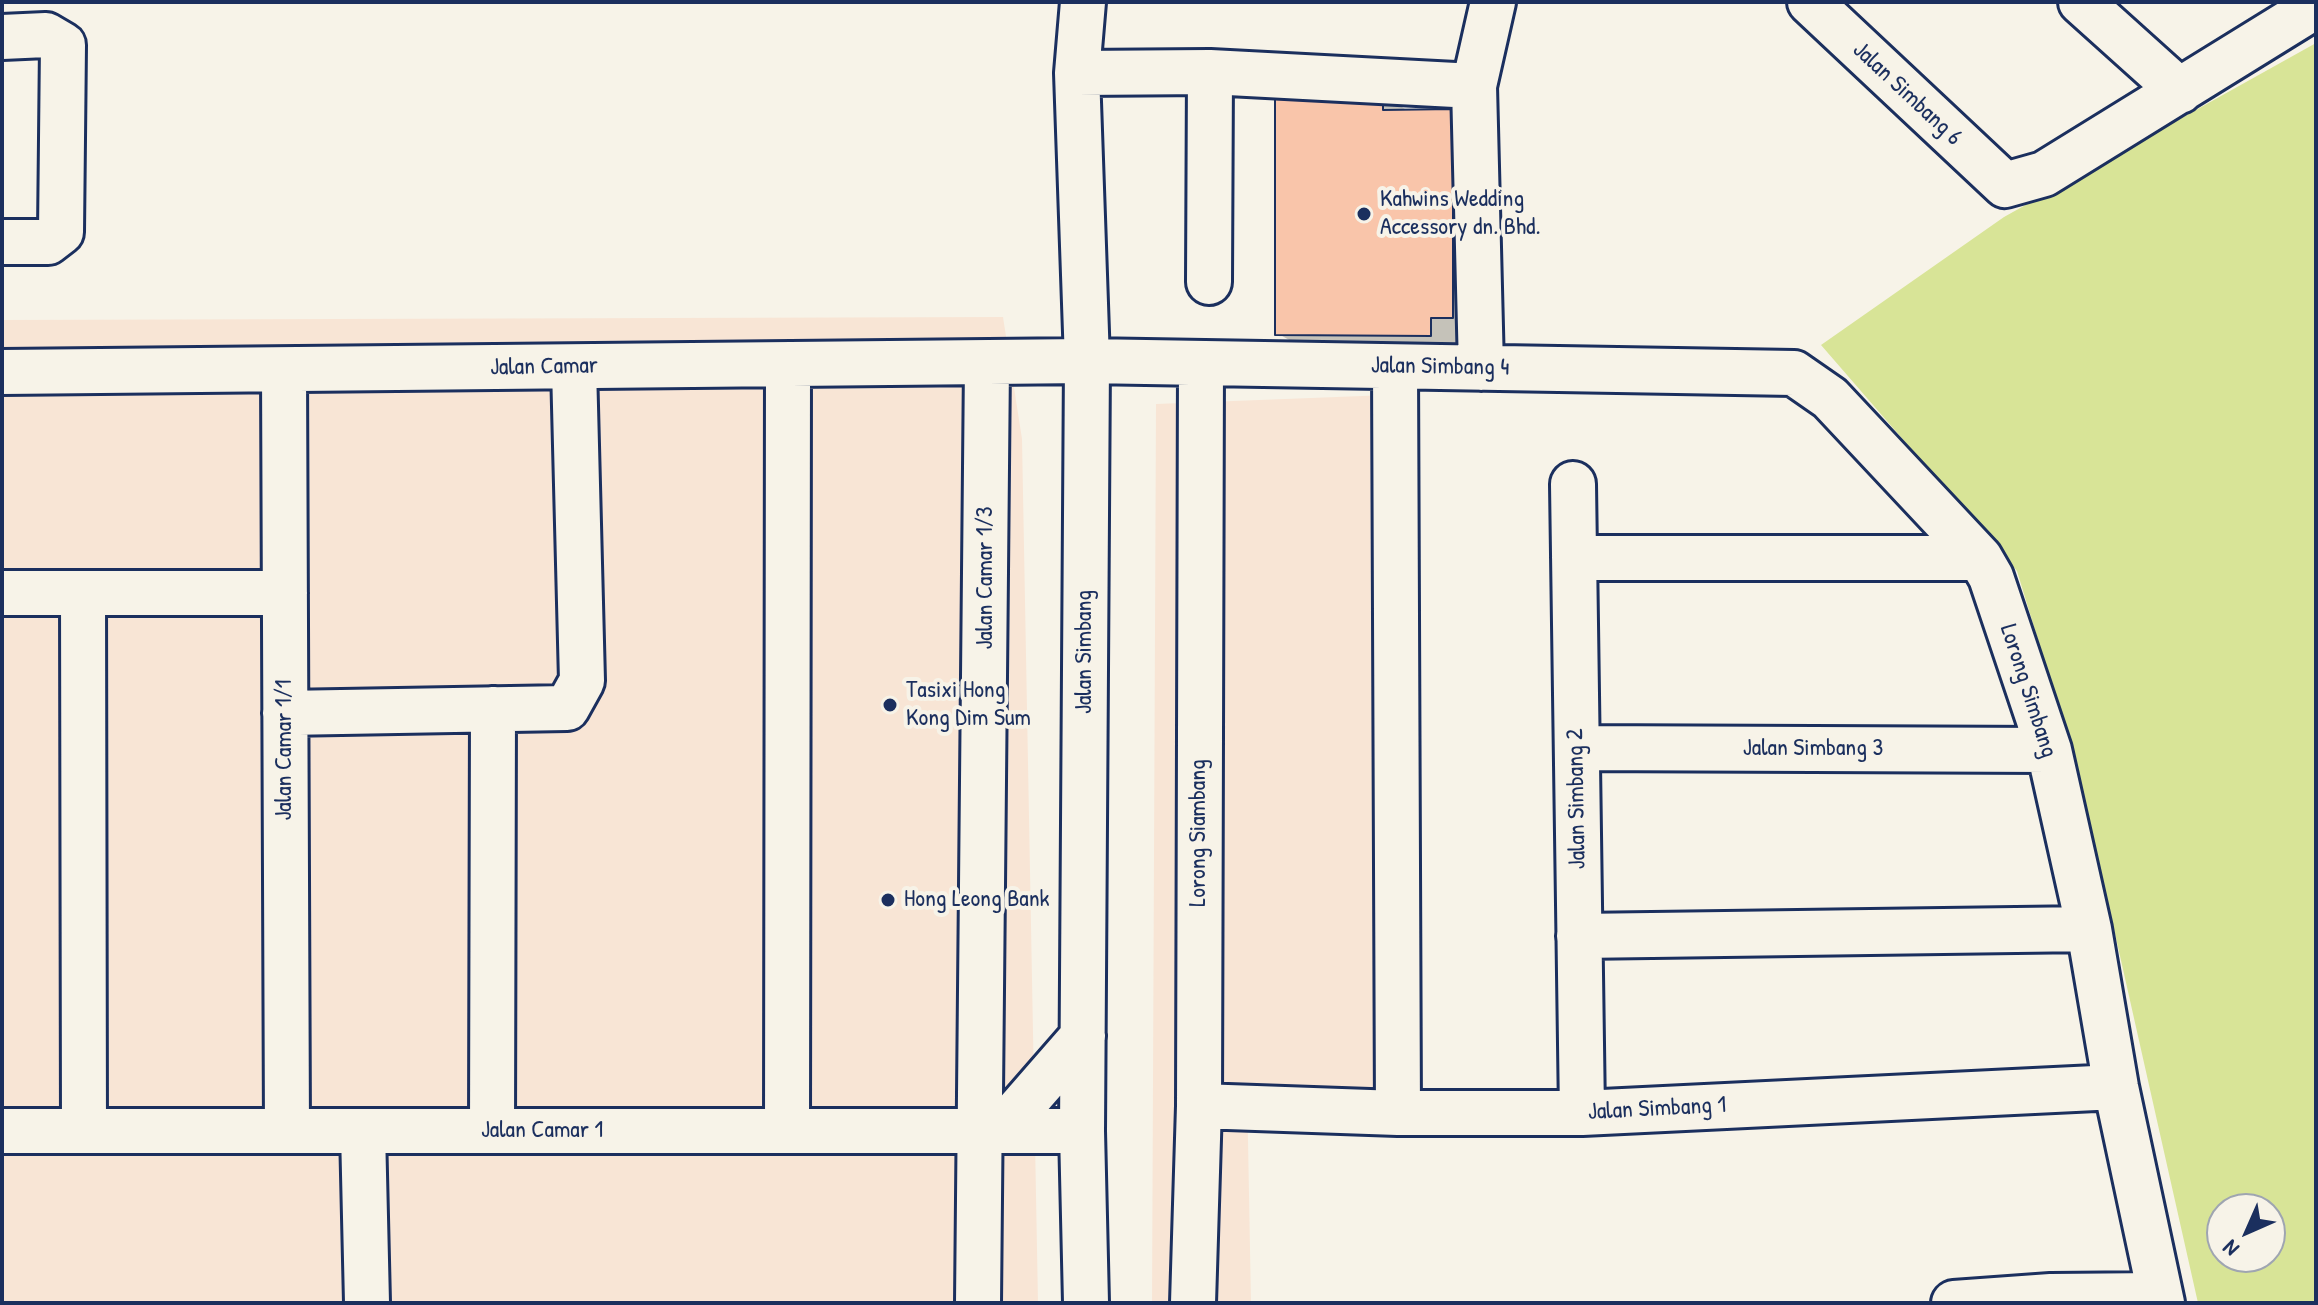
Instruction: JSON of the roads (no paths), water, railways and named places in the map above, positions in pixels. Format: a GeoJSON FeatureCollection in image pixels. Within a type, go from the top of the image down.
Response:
{"type":"FeatureCollection","features":[{"type":"Feature","properties":{"kind":"street","name":"Jalan Simbang"},"geometry":{"type":"LineString","coordinates":[[1083,2],[1077,73],[1087,361],[1082,1131],[1086,1303]]}},
{"type":"Feature","properties":{"kind":"street","name":"Jalan Simbang 6"},"geometry":{"type":"LineString","coordinates":[[1810,2],[2005,185],[2044,174],[2180,91]]}},
{"type":"Feature","properties":{"kind":"street"},"geometry":{"type":"LineString","coordinates":[[2081,2],[2180,91],[2316,6]]}},
{"type":"Feature","properties":{"kind":"street"},"geometry":{"type":"LineString","coordinates":[[1481,368],[1474,86],[1487,5]]}},
{"type":"Feature","properties":{"kind":"street"},"geometry":{"type":"LineString","coordinates":[[2,37],[46,35],[63,45],[61,232],[48,242],[2,242]]}},
{"type":"Feature","properties":{"kind":"street"},"geometry":{"type":"LineString","coordinates":[[1077,73],[1210,72],[1474,86]]}},
{"type":"Feature","properties":{"kind":"street"},"geometry":{"type":"LineString","coordinates":[[1209,282],[1210,72]]}},
{"type":"Feature","properties":{"kind":"street","name":"Jalan Camar"},"geometry":{"type":"LineString","coordinates":[[2,372],[1087,361]]}},
{"type":"Feature","properties":{"kind":"street","name":"Jalan Simbang 4"},"geometry":{"type":"LineString","coordinates":[[1087,361],[1794,373]]}},
{"type":"Feature","properties":{"kind":"street","name":"Jalan Camar 1/3"},"geometry":{"type":"LineString","coordinates":[[978,1303],[987,363]]}},
{"type":"Feature","properties":{"kind":"street","name":"Lorong Siambang"},"geometry":{"type":"LineString","coordinates":[[1193,1303],[1199,1106],[1201,363]]}},
{"type":"Feature","properties":{"kind":"street"},"geometry":{"type":"LineString","coordinates":[[787,1131],[785,754],[788,365]]}},
{"type":"Feature","properties":{"kind":"street"},"geometry":{"type":"LineString","coordinates":[[285,713],[567,708],[582,681],[574,367]]}},
{"type":"Feature","properties":{"kind":"street"},"geometry":{"type":"LineString","coordinates":[[1395,367],[1398,1113]]}},
{"type":"Feature","properties":{"kind":"street","name":"Jalan Camar 1/1"},"geometry":{"type":"LineString","coordinates":[[284,370],[287,1131]]}},
{"type":"Feature","properties":{"kind":"street","name":"Lorong Simbang"},"geometry":{"type":"LineString","coordinates":[[1794,373],[1830,398],[1980,558],[1991,577],[2049,750],[2089,929],[2116,1087],[2161,1299]]}},
{"type":"Feature","properties":{"kind":"street","name":"Jalan Simbang 2"},"geometry":{"type":"LineString","coordinates":[[1573,484],[1582,1113]]}},
{"type":"Feature","properties":{"kind":"street"},"geometry":{"type":"LineString","coordinates":[[1574,558],[1980,558]]}},
{"type":"Feature","properties":{"kind":"street"},"geometry":{"type":"LineString","coordinates":[[2,593],[285,593]]}},
{"type":"Feature","properties":{"kind":"street"},"geometry":{"type":"LineString","coordinates":[[83,593],[84,1131]]}},
{"type":"Feature","properties":{"kind":"street"},"geometry":{"type":"LineString","coordinates":[[492,1131],[493,709]]}},
{"type":"Feature","properties":{"kind":"street","name":"Jalan Simbang 3"},"geometry":{"type":"LineString","coordinates":[[1577,748],[2049,750]]}},
{"type":"Feature","properties":{"kind":"street"},"geometry":{"type":"LineString","coordinates":[[1579,936],[2089,929]]}},
{"type":"Feature","properties":{"kind":"street"},"geometry":{"type":"LineString","coordinates":[[981,1130],[1015,1114],[1083,1036]]}},
{"type":"Feature","properties":{"kind":"street","name":"Jalan Simbang 1"},"geometry":{"type":"LineString","coordinates":[[1199,1106],[1398,1113],[1582,1113],[2116,1087]]}},
{"type":"Feature","properties":{"kind":"street"},"geometry":{"type":"LineString","coordinates":[[981,1130],[1033,1153],[1064,1173],[1084,1201]]}},
{"type":"Feature","properties":{"kind":"street","name":"Jalan Camar 1"},"geometry":{"type":"LineString","coordinates":[[2,1131],[1082,1131]]}},
{"type":"Feature","properties":{"kind":"street"},"geometry":{"type":"LineString","coordinates":[[363,1131],[367,1303]]}},
{"type":"Feature","properties":{"kind":"street"},"geometry":{"type":"LineString","coordinates":[[1954,1303],[2051,1296],[2161,1299]]}},
{"type":"Feature","properties":{"kind":"place","name":"Kahwins Wedding Accessory dn. Bhd."},"geometry":{"type":"Point","coordinates":[1364,214]}},
{"type":"Feature","properties":{"kind":"place","name":"Tasixi Hong Kong Dim Sum"},"geometry":{"type":"Point","coordinates":[890,705]}},
{"type":"Feature","properties":{"kind":"place","name":"Hong Leong Bank"},"geometry":{"type":"Point","coordinates":[888,900]}}]}
